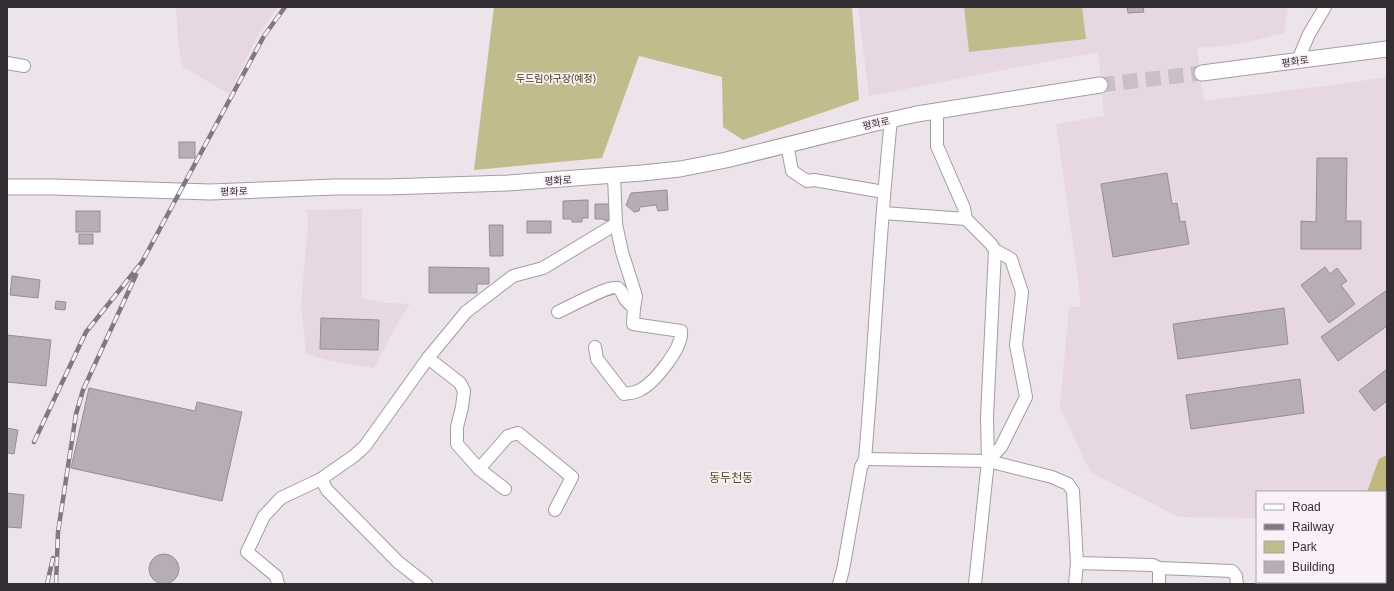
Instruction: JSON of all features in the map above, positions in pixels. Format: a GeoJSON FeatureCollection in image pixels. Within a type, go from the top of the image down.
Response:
{"type":"FeatureCollection","features":[{"type":"Feature","properties":{"kind":"main road","name":"평화로"},"geometry":{"type":"LineString","coordinates":[[1202,73],[1387,49]]}},
{"type":"Feature","properties":{"kind":"main road","name":"평화로"},"geometry":{"type":"LineString","coordinates":[[7,187],[210,192],[335,187],[387,187],[508,183],[614,176],[680,169],[726,160],[891,120],[937,111],[1100,85]]}},
{"type":"Feature","properties":{"kind":"street"},"geometry":{"type":"LineString","coordinates":[[1298,60],[1309,34],[1325,7]]}},
{"type":"Feature","properties":{"kind":"street"},"geometry":{"type":"LineString","coordinates":[[7,63],[24,66]]}},
{"type":"Feature","properties":{"kind":"street"},"geometry":{"type":"LineString","coordinates":[[937,111],[937,146],[964,208],[966,219],[991,244],[994,250],[987,417],[988,461],[975,584]]}},
{"type":"Feature","properties":{"kind":"street"},"geometry":{"type":"LineString","coordinates":[[838,584],[843,570],[861,467],[865,459],[872,379],[884,192],[891,120]]}},
{"type":"Feature","properties":{"kind":"street"},"geometry":{"type":"LineString","coordinates":[[787,144],[792,171],[807,181],[814,180],[884,192]]}},
{"type":"Feature","properties":{"kind":"street"},"geometry":{"type":"LineString","coordinates":[[595,347],[597,359],[624,394],[639,390],[654,378],[676,352],[682,337],[682,331],[633,324],[636,296],[622,252],[616,224],[614,176]]}},
{"type":"Feature","properties":{"kind":"street"},"geometry":{"type":"LineString","coordinates":[[883,213],[966,219]]}},
{"type":"Feature","properties":{"kind":"street"},"geometry":{"type":"LineString","coordinates":[[278,584],[276,576],[246,552],[264,516],[281,498],[320,479],[354,456],[365,446],[428,358],[466,312],[513,276],[543,268],[616,224]]}},
{"type":"Feature","properties":{"kind":"street"},"geometry":{"type":"LineString","coordinates":[[988,461],[1001,447],[1026,397],[1016,345],[1022,292],[1011,259],[994,250]]}},
{"type":"Feature","properties":{"kind":"street"},"geometry":{"type":"LineString","coordinates":[[558,312],[606,289],[615,287],[622,292],[634,308]]}},
{"type":"Feature","properties":{"kind":"street"},"geometry":{"type":"LineString","coordinates":[[428,358],[460,383],[464,390],[457,427],[457,444],[479,470],[505,489]]}},
{"type":"Feature","properties":{"kind":"street"},"geometry":{"type":"LineString","coordinates":[[479,470],[508,436],[518,433],[572,477],[555,510]]}},
{"type":"Feature","properties":{"kind":"street"},"geometry":{"type":"LineString","coordinates":[[865,459],[988,461],[1052,477],[1068,484],[1073,491],[1077,563],[1076,584]]}},
{"type":"Feature","properties":{"kind":"street"},"geometry":{"type":"LineString","coordinates":[[320,479],[327,490],[398,562],[426,584]]}},
{"type":"Feature","properties":{"kind":"street"},"geometry":{"type":"LineString","coordinates":[[1077,563],[1154,565],[1159,568],[1232,572],[1236,576],[1237,584]]}},
{"type":"Feature","properties":{"kind":"street"},"geometry":{"type":"LineString","coordinates":[[1159,568],[1159,584]]}},
{"type":"Feature","properties":{"kind":"shaded area"},"geometry":{"type":"Polygon","coordinates":[[[176,7],[278,7],[259,33],[229,94],[183,67],[179,50],[176,7]]]}},
{"type":"Feature","properties":{"kind":"shaded area"},"geometry":{"type":"Polygon","coordinates":[[[858,7],[1288,7],[1284,33],[1234,45],[1197,48],[1204,101],[1387,77],[1387,475],[1369,491],[1256,491],[1256,518],[1179,517],[1090,472],[1060,407],[1069,307],[1081,307],[1056,124],[1104,116],[1098,52],[869,96],[858,7]]]}},
{"type":"Feature","properties":{"kind":"shaded area"},"geometry":{"type":"Polygon","coordinates":[[[362,209],[362,298],[387,303],[410,304],[396,326],[374,368],[330,361],[306,354],[301,305],[308,221],[305,210],[362,209]]]}},
{"type":"Feature","properties":{"kind":"shaded area"},"geometry":{"type":"Polygon","coordinates":[[[1387,455],[1387,584],[1363,584],[1386,583],[1386,491],[1367,491],[1379,459],[1387,455]]]}},
{"type":"Feature","properties":{"kind":"green space","name":"두드림야구장(예정)"},"geometry":{"type":"Polygon","coordinates":[[[494,7],[852,7],[859,100],[743,140],[723,127],[722,77],[639,56],[602,158],[474,170],[494,7]]]}},
{"type":"Feature","properties":{"kind":"green space"},"geometry":{"type":"Polygon","coordinates":[[[964,7],[1082,7],[1086,39],[969,52],[964,7]]]}},
{"type":"Feature","properties":{"kind":"building"},"geometry":{"type":"Polygon","coordinates":[[[1127,7],[1143,7],[1144,12],[1128,13],[1127,7]]]}},
{"type":"Feature","properties":{"kind":"building"},"geometry":{"type":"Polygon","coordinates":[[[179,142],[195,142],[195,158],[179,158],[179,142]]]}},
{"type":"Feature","properties":{"kind":"building"},"geometry":{"type":"Polygon","coordinates":[[[1317,158],[1347,158],[1346,221],[1361,221],[1361,249],[1301,249],[1301,221],[1316,222],[1317,158]]]}},
{"type":"Feature","properties":{"kind":"building"},"geometry":{"type":"Polygon","coordinates":[[[1167,173],[1172,204],[1177,203],[1180,222],[1185,221],[1189,244],[1113,257],[1101,184],[1167,173]]]}},
{"type":"Feature","properties":{"kind":"building"},"geometry":{"type":"Polygon","coordinates":[[[667,190],[668,210],[658,211],[656,205],[640,207],[639,211],[634,212],[626,205],[631,193],[667,190]]]}},
{"type":"Feature","properties":{"kind":"building"},"geometry":{"type":"Polygon","coordinates":[[[588,200],[588,218],[582,218],[582,222],[572,222],[572,219],[563,219],[563,201],[588,200]]]}},
{"type":"Feature","properties":{"kind":"building"},"geometry":{"type":"Polygon","coordinates":[[[595,204],[610,204],[610,218],[608,221],[604,219],[595,219],[595,204]]]}},
{"type":"Feature","properties":{"kind":"building"},"geometry":{"type":"Polygon","coordinates":[[[76,211],[100,211],[100,232],[76,232],[76,211]]]}},
{"type":"Feature","properties":{"kind":"building"},"geometry":{"type":"Polygon","coordinates":[[[527,221],[551,221],[551,233],[527,233],[527,221]]]}},
{"type":"Feature","properties":{"kind":"building"},"geometry":{"type":"Polygon","coordinates":[[[489,225],[503,225],[503,256],[490,256],[489,225]]]}},
{"type":"Feature","properties":{"kind":"building"},"geometry":{"type":"Polygon","coordinates":[[[79,234],[93,234],[93,244],[79,244],[79,234]]]}},
{"type":"Feature","properties":{"kind":"building"},"geometry":{"type":"Polygon","coordinates":[[[429,267],[489,268],[489,284],[477,284],[477,293],[429,293],[429,267]]]}},
{"type":"Feature","properties":{"kind":"building"},"geometry":{"type":"Polygon","coordinates":[[[1325,267],[1330,274],[1337,268],[1347,281],[1341,285],[1355,304],[1329,323],[1301,285],[1325,267]]]}},
{"type":"Feature","properties":{"kind":"building"},"geometry":{"type":"Polygon","coordinates":[[[12,276],[40,280],[38,298],[10,295],[12,276]]]}},
{"type":"Feature","properties":{"kind":"building"},"geometry":{"type":"Polygon","coordinates":[[[1387,290],[1387,326],[1338,361],[1321,337],[1387,290]]]}},
{"type":"Feature","properties":{"kind":"building"},"geometry":{"type":"Polygon","coordinates":[[[56,301],[66,302],[65,310],[55,309],[56,301]]]}},
{"type":"Feature","properties":{"kind":"building"},"geometry":{"type":"Polygon","coordinates":[[[1284,308],[1288,344],[1178,359],[1173,324],[1284,308]]]}},
{"type":"Feature","properties":{"kind":"building"},"geometry":{"type":"Polygon","coordinates":[[[321,318],[379,320],[378,350],[320,349],[321,318]]]}},
{"type":"Feature","properties":{"kind":"building"},"geometry":{"type":"Polygon","coordinates":[[[7,335],[51,340],[46,386],[7,382],[7,335]]]}},
{"type":"Feature","properties":{"kind":"building"},"geometry":{"type":"Polygon","coordinates":[[[1387,369],[1387,401],[1374,411],[1359,391],[1387,369]]]}},
{"type":"Feature","properties":{"kind":"building"},"geometry":{"type":"Polygon","coordinates":[[[1300,379],[1304,413],[1191,429],[1186,395],[1300,379]]]}},
{"type":"Feature","properties":{"kind":"building"},"geometry":{"type":"Polygon","coordinates":[[[89,388],[195,411],[197,402],[242,412],[222,501],[71,468],[89,388]]]}},
{"type":"Feature","properties":{"kind":"building"},"geometry":{"type":"Polygon","coordinates":[[[7,428],[18,430],[14,454],[7,453],[7,428]]]}},
{"type":"Feature","properties":{"kind":"building"},"geometry":{"type":"Polygon","coordinates":[[[7,493],[24,495],[21,528],[7,527],[7,493]]]}},
{"type":"Feature","properties":{"kind":"building"},"geometry":{"type":"Polygon","coordinates":[[[164,554],[174,559],[179,569],[174,579],[164,584],[154,579],[149,569],[154,559],[164,554]]]}},
{"type":"Feature","properties":{"kind":"tunnel"},"geometry":{"type":"LineString","coordinates":[[1100,85],[1202,73]]}},
{"type":"Feature","properties":{"kind":"railway"},"geometry":{"type":"LineString","coordinates":[[34,442],[86,332],[142,262],[264,36],[285,7]]}},
{"type":"Feature","properties":{"kind":"railway"},"geometry":{"type":"LineString","coordinates":[[56,584],[58,532],[76,414],[83,390],[136,275]]}},
{"type":"Feature","properties":{"kind":"railway"},"geometry":{"type":"LineString","coordinates":[[47,584],[53,558]]}},
{"type":"Feature","properties":{"kind":"district","name":"동두천동"},"geometry":{"type":"Point","coordinates":[731,478]}}]}
